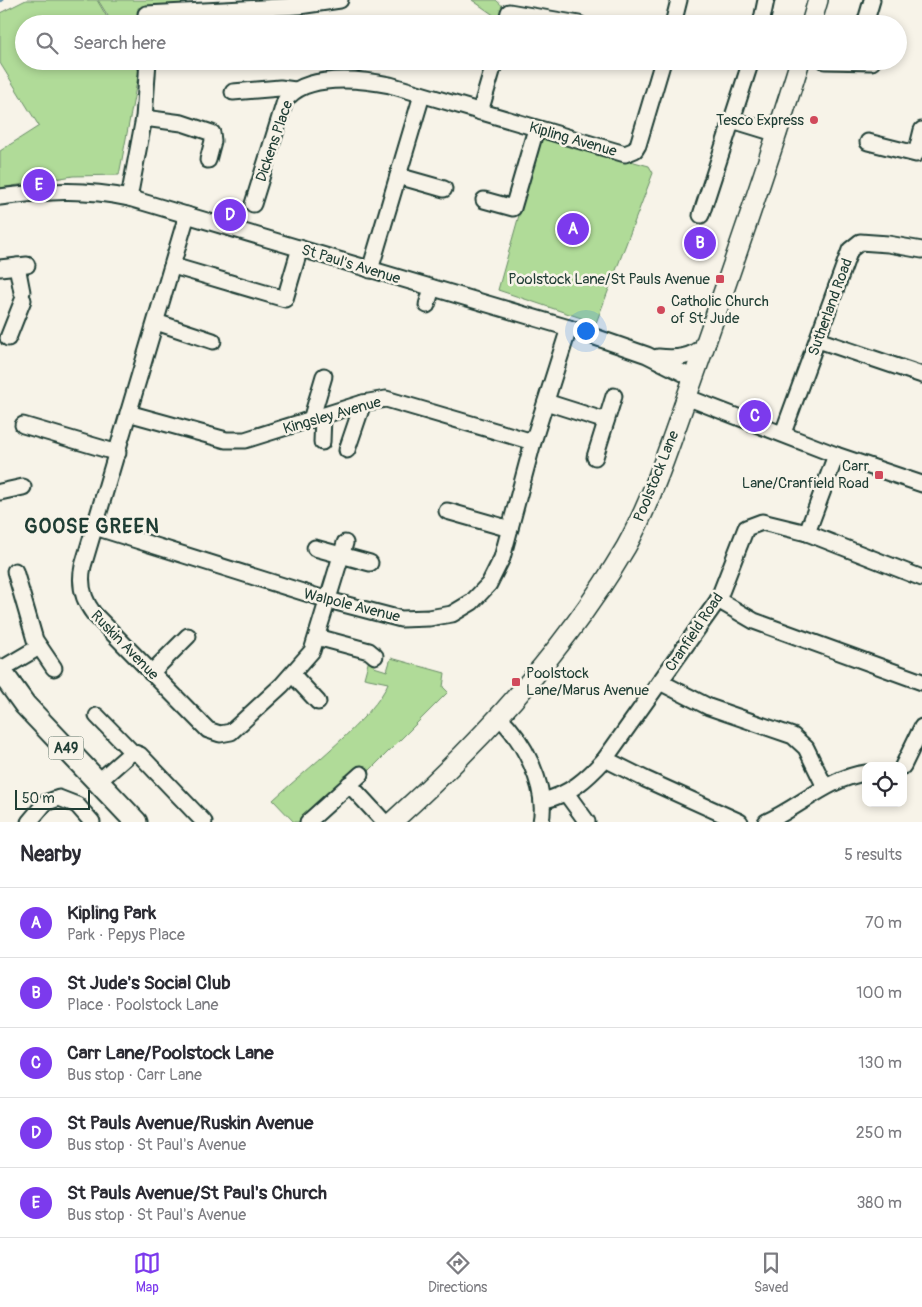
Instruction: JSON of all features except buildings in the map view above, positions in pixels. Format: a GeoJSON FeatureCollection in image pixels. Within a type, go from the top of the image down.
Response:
{"type":"FeatureCollection","features":[{"type":"Feature","properties":{"kind":"highway","name":"A49"},"geometry":{"type":"LineString","coordinates":[[0,670],[25,705],[136,822]]}},
{"type":"Feature","properties":{"kind":"highway","name":"A49"},"geometry":{"type":"LineString","coordinates":[[0,696],[117,822]]}},
{"type":"Feature","properties":{"kind":"main road"},"geometry":{"type":"LineString","coordinates":[[814,15],[818,0]]}},
{"type":"Feature","properties":{"kind":"main road","name":"Poolstock Lane"},"geometry":{"type":"LineString","coordinates":[[392,822],[462,756],[563,641],[604,584],[627,544],[644,508],[705,345],[778,134],[797,70]]}},
{"type":"Feature","properties":{"kind":"street"},"geometry":{"type":"LineString","coordinates":[[146,13],[298,6],[340,0]]}},
{"type":"Feature","properties":{"kind":"street"},"geometry":{"type":"LineString","coordinates":[[675,15],[679,0]]}},
{"type":"Feature","properties":{"kind":"street"},"geometry":{"type":"LineString","coordinates":[[763,15],[766,0]]}},
{"type":"Feature","properties":{"kind":"street"},"geometry":{"type":"LineString","coordinates":[[868,15],[872,0]]}},
{"type":"Feature","properties":{"kind":"street"},"geometry":{"type":"LineString","coordinates":[[509,15],[510,12],[527,15]]}},
{"type":"Feature","properties":{"kind":"street"},"geometry":{"type":"LineString","coordinates":[[130,198],[144,118],[147,70]]}},
{"type":"Feature","properties":{"kind":"street"},"geometry":{"type":"LineString","coordinates":[[480,112],[492,70]]}},
{"type":"Feature","properties":{"kind":"street","name":"Kipling Avenue"},"geometry":{"type":"LineString","coordinates":[[422,95],[620,154],[630,152],[638,145],[660,70]]}},
{"type":"Feature","properties":{"kind":"street"},"geometry":{"type":"LineString","coordinates":[[701,215],[748,70]]}},
{"type":"Feature","properties":{"kind":"street","name":"Dickens Place"},"geometry":{"type":"LineString","coordinates":[[253,204],[285,101],[294,90],[312,83],[357,80],[390,85],[422,95]]}},
{"type":"Feature","properties":{"kind":"street"},"geometry":{"type":"LineString","coordinates":[[233,92],[280,88],[294,90]]}},
{"type":"Feature","properties":{"kind":"street"},"geometry":{"type":"LineString","coordinates":[[370,270],[422,95]]}},
{"type":"Feature","properties":{"kind":"street"},"geometry":{"type":"LineString","coordinates":[[144,118],[182,123],[212,133],[214,141],[208,160]]}},
{"type":"Feature","properties":{"kind":"street"},"geometry":{"type":"LineString","coordinates":[[732,120],[778,134]]}},
{"type":"Feature","properties":{"kind":"street"},"geometry":{"type":"LineString","coordinates":[[484,200],[513,208],[536,129]]}},
{"type":"Feature","properties":{"kind":"street"},"geometry":{"type":"LineString","coordinates":[[868,142],[916,154],[922,130]]}},
{"type":"Feature","properties":{"kind":"street"},"geometry":{"type":"LineString","coordinates":[[398,176],[444,189]]}},
{"type":"Feature","properties":{"kind":"street","name":"St Paul's Avenue"},"geometry":{"type":"LineString","coordinates":[[0,197],[71,190],[130,198],[568,328],[646,355],[693,378]]}},
{"type":"Feature","properties":{"kind":"street","name":"Ruskin Avenue"},"geometry":{"type":"LineString","coordinates":[[188,215],[81,572],[84,596],[94,614],[151,673],[208,730],[220,734],[231,732],[292,674],[312,651],[343,549]]}},
{"type":"Feature","properties":{"kind":"street","name":"Sutherland Road"},"geometry":{"type":"LineString","coordinates":[[783,433],[850,250],[860,242],[888,244],[922,250]]}},
{"type":"Feature","properties":{"kind":"street"},"geometry":{"type":"LineString","coordinates":[[172,266],[285,299],[300,248]]}},
{"type":"Feature","properties":{"kind":"street"},"geometry":{"type":"LineString","coordinates":[[0,268],[22,265],[22,296],[8,338]]}},
{"type":"Feature","properties":{"kind":"street"},"geometry":{"type":"LineString","coordinates":[[427,304],[432,288]]}},
{"type":"Feature","properties":{"kind":"street"},"geometry":{"type":"LineString","coordinates":[[156,322],[213,341]]}},
{"type":"Feature","properties":{"kind":"street","name":"Walpole Avenue"},"geometry":{"type":"LineString","coordinates":[[95,527],[328,600],[401,619],[429,618],[452,614],[472,602],[490,584],[502,558],[533,442],[568,328]]}},
{"type":"Feature","properties":{"kind":"street"},"geometry":{"type":"LineString","coordinates":[[818,340],[922,375]]}},
{"type":"Feature","properties":{"kind":"street"},"geometry":{"type":"LineString","coordinates":[[646,355],[675,358],[694,353],[705,345]]}},
{"type":"Feature","properties":{"kind":"street"},"geometry":{"type":"LineString","coordinates":[[322,442],[317,418],[324,376]]}},
{"type":"Feature","properties":{"kind":"street"},"geometry":{"type":"LineString","coordinates":[[595,458],[614,396]]}},
{"type":"Feature","properties":{"kind":"street"},"geometry":{"type":"LineString","coordinates":[[686,397],[836,455],[922,484]]}},
{"type":"Feature","properties":{"kind":"street","name":"Kingsley Avenue"},"geometry":{"type":"LineString","coordinates":[[128,413],[226,440],[245,440],[363,403],[386,399],[533,442]]}},
{"type":"Feature","properties":{"kind":"street"},"geometry":{"type":"LineString","coordinates":[[546,402],[606,421]]}},
{"type":"Feature","properties":{"kind":"street"},"geometry":{"type":"LineString","coordinates":[[347,450],[363,403]]}},
{"type":"Feature","properties":{"kind":"street"},"geometry":{"type":"LineString","coordinates":[[24,425],[118,453]]}},
{"type":"Feature","properties":{"kind":"street"},"geometry":{"type":"LineString","coordinates":[[807,533],[836,455]]}},
{"type":"Feature","properties":{"kind":"street"},"geometry":{"type":"LineString","coordinates":[[0,492],[23,488]]}},
{"type":"Feature","properties":{"kind":"street"},"geometry":{"type":"LineString","coordinates":[[447,511],[510,529]]}},
{"type":"Feature","properties":{"kind":"street","name":"Cranfield Road"},"geometry":{"type":"LineString","coordinates":[[542,801],[558,798],[588,779],[605,759],[718,600],[746,528],[762,522],[807,533],[922,578]]}},
{"type":"Feature","properties":{"kind":"street"},"geometry":{"type":"LineString","coordinates":[[315,548],[343,549],[370,564]]}},
{"type":"Feature","properties":{"kind":"street"},"geometry":{"type":"LineString","coordinates":[[15,571],[26,612],[39,647],[54,668]]}},
{"type":"Feature","properties":{"kind":"street"},"geometry":{"type":"LineString","coordinates":[[718,600],[754,621],[922,682]]}},
{"type":"Feature","properties":{"kind":"street"},"geometry":{"type":"LineString","coordinates":[[151,673],[188,636]]}},
{"type":"Feature","properties":{"kind":"street"},"geometry":{"type":"LineString","coordinates":[[317,638],[369,651],[375,656]]}},
{"type":"Feature","properties":{"kind":"street"},"geometry":{"type":"LineString","coordinates":[[0,670],[39,647]]}},
{"type":"Feature","properties":{"kind":"street"},"geometry":{"type":"LineString","coordinates":[[292,674],[318,702]]}},
{"type":"Feature","properties":{"kind":"street"},"geometry":{"type":"LineString","coordinates":[[660,682],[709,707],[793,736],[806,748],[825,787]]}},
{"type":"Feature","properties":{"kind":"street"},"geometry":{"type":"LineString","coordinates":[[97,716],[132,752],[140,755],[204,822]]}},
{"type":"Feature","properties":{"kind":"street"},"geometry":{"type":"LineString","coordinates":[[498,716],[509,728],[536,774],[542,801],[541,822]]}},
{"type":"Feature","properties":{"kind":"street"},"geometry":{"type":"LineString","coordinates":[[905,762],[921,735]]}},
{"type":"Feature","properties":{"kind":"street"},"geometry":{"type":"LineString","coordinates":[[98,782],[132,752]]}},
{"type":"Feature","properties":{"kind":"street"},"geometry":{"type":"LineString","coordinates":[[605,759],[740,822]]}},
{"type":"Feature","properties":{"kind":"street"},"geometry":{"type":"LineString","coordinates":[[766,822],[788,812],[825,787],[862,774]]}},
{"type":"Feature","properties":{"kind":"street"},"geometry":{"type":"LineString","coordinates":[[308,822],[355,779],[384,822]]}},
{"type":"Feature","properties":{"kind":"street"},"geometry":{"type":"LineString","coordinates":[[566,793],[586,822]]}},
{"type":"Feature","properties":{"kind":"street"},"geometry":{"type":"LineString","coordinates":[[28,822],[45,802],[59,798],[77,805],[92,822]]}},
{"type":"Feature","properties":{"kind":"green space"},"geometry":{"type":"Polygon","coordinates":[[[26,0],[97,0],[106,15],[15,15],[15,70],[138,70],[119,175],[73,176],[0,188],[0,151],[39,126],[0,63],[0,13],[26,0]]]}},
{"type":"Feature","properties":{"kind":"green space"},"geometry":{"type":"Polygon","coordinates":[[[98,0],[186,0],[187,4],[138,8],[138,15],[107,15],[98,0]]]}},
{"type":"Feature","properties":{"kind":"green space"},"geometry":{"type":"Polygon","coordinates":[[[472,0],[496,0],[509,12],[508,15],[494,15],[472,0]]]}},
{"type":"Feature","properties":{"kind":"green space"},"geometry":{"type":"Polygon","coordinates":[[[541,137],[649,166],[653,173],[596,323],[498,290],[541,137]]]}},
{"type":"Feature","properties":{"kind":"green space"},"geometry":{"type":"Polygon","coordinates":[[[371,652],[378,654],[374,667],[387,671],[391,658],[445,673],[443,687],[448,692],[369,771],[364,766],[303,822],[294,822],[273,800],[354,727],[381,696],[388,683],[364,678],[371,652]]]}},
{"type":"Feature","properties":{"kind":"place","name":"Tesco Express"},"geometry":{"type":"Point","coordinates":[814,120]}},
{"type":"Feature","properties":{"kind":"place","name":"St Pauls Avenue/St Paul's Church"},"geometry":{"type":"Point","coordinates":[39,185]}},
{"type":"Feature","properties":{"kind":"place","name":"St Pauls Avenue/Ruskin Avenue"},"geometry":{"type":"Point","coordinates":[230,215]}},
{"type":"Feature","properties":{"kind":"place","name":"Kipling Park"},"geometry":{"type":"Point","coordinates":[573,229]}},
{"type":"Feature","properties":{"kind":"place","name":"St Jude's Social Club"},"geometry":{"type":"Point","coordinates":[700,243]}},
{"type":"Feature","properties":{"kind":"place","name":"Poolstock Lane/St Pauls Avenue"},"geometry":{"type":"Point","coordinates":[720,279]}},
{"type":"Feature","properties":{"kind":"place","name":"Catholic Church of St. Jude"},"geometry":{"type":"Point","coordinates":[661,310]}},
{"type":"Feature","properties":{"kind":"place","name":"Carr Lane/Poolstock Lane"},"geometry":{"type":"Point","coordinates":[755,416]}},
{"type":"Feature","properties":{"kind":"place","name":"Carr Lane/Cranfield Road"},"geometry":{"type":"Point","coordinates":[879,475]}},
{"type":"Feature","properties":{"kind":"place","name":"Poolstock Lane/Marus Avenue"},"geometry":{"type":"Point","coordinates":[516,682]}},
{"type":"Feature","properties":{"kind":"district","name":"GOOSE GREEN"},"geometry":{"type":"Point","coordinates":[92,526]}}]}
